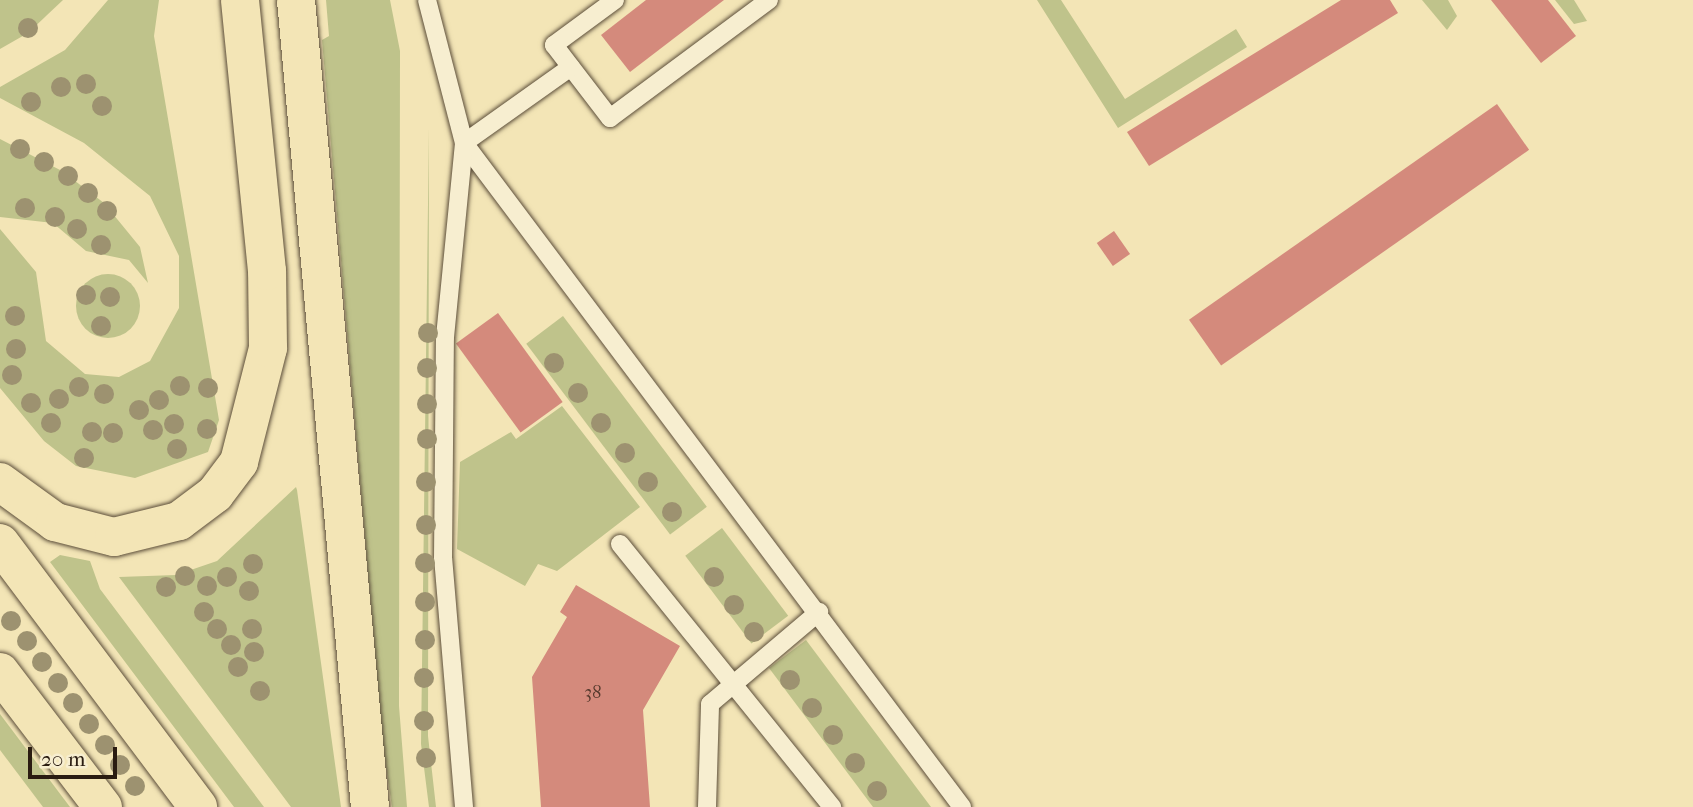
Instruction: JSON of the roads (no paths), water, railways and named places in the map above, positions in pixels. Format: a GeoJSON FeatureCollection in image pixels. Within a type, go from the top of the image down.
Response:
{"type":"FeatureCollection","features":[{"type":"Feature","properties":{"kind":"highway"},"geometry":{"type":"LineString","coordinates":[[296,3],[370,807]]}},
{"type":"Feature","properties":{"kind":"highway"},"geometry":{"type":"LineString","coordinates":[[0,481],[55,522],[114,537],[179,521],[215,494],[239,462],[268,348],[267,271],[241,7]]}},
{"type":"Feature","properties":{"kind":"highway"},"geometry":{"type":"LineString","coordinates":[[0,543],[198,807]]}},
{"type":"Feature","properties":{"kind":"highway"},"geometry":{"type":"LineString","coordinates":[[0,672],[103,807]]}},
{"type":"Feature","properties":{"kind":"lane"},"geometry":{"type":"LineString","coordinates":[[427,0],[464,143],[444,337],[443,545],[444,630],[464,807]]}},
{"type":"Feature","properties":{"kind":"lane"},"geometry":{"type":"LineString","coordinates":[[615,0],[554,45],[610,118],[769,0]]}},
{"type":"Feature","properties":{"kind":"lane"},"geometry":{"type":"LineString","coordinates":[[464,143],[571,67]]}},
{"type":"Feature","properties":{"kind":"lane"},"geometry":{"type":"LineString","coordinates":[[464,143],[819,612],[962,807]]}},
{"type":"Feature","properties":{"kind":"lane"},"geometry":{"type":"LineString","coordinates":[[620,544],[734,680],[832,807]]}},
{"type":"Feature","properties":{"kind":"lane"},"geometry":{"type":"LineString","coordinates":[[707,807],[710,704],[734,680],[819,612]]}}]}
